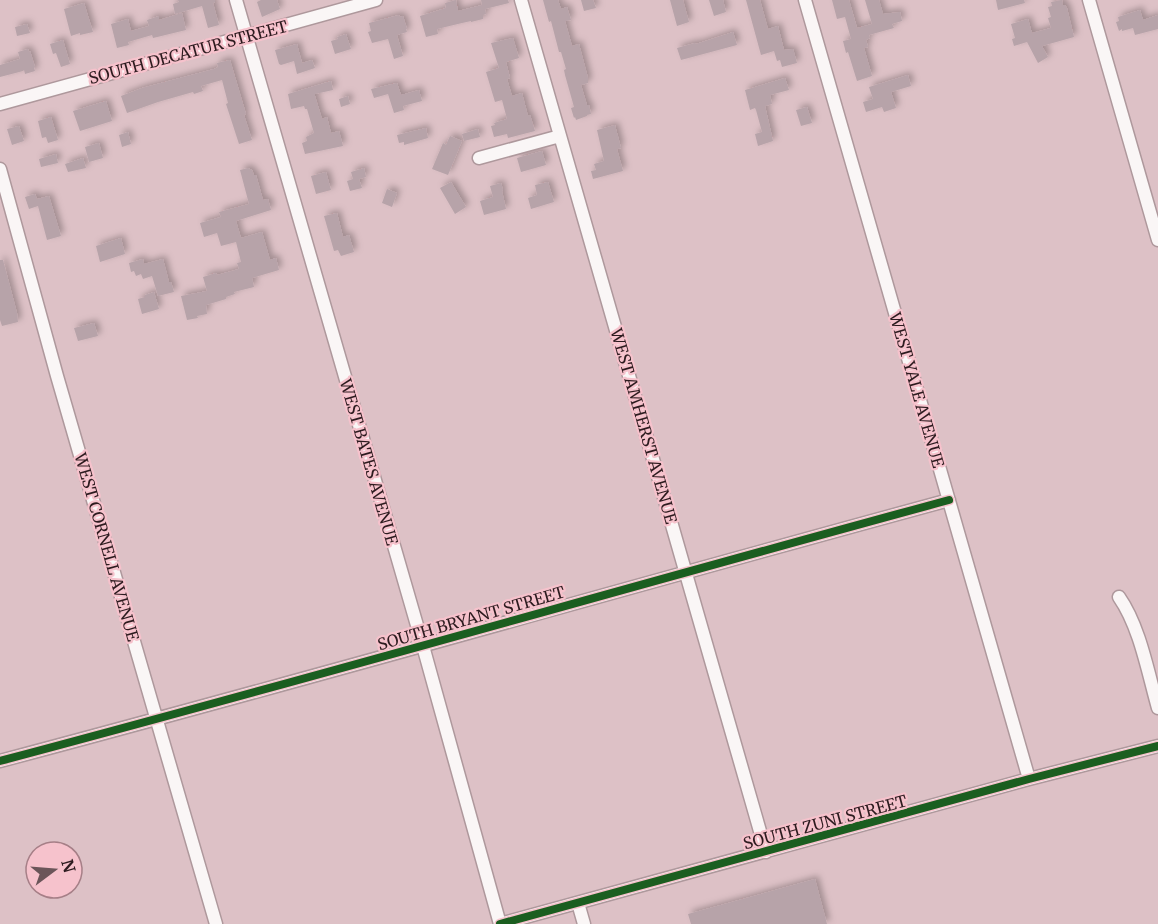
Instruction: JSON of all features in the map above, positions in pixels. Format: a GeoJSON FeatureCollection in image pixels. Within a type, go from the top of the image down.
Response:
{"type":"FeatureCollection","features":[{"type":"Feature","properties":{"kind":"street","name":"WEST BATES AVENUE"},"geometry":{"type":"LineString","coordinates":[[236,0],[423,646],[500,924]]}},
{"type":"Feature","properties":{"kind":"street","name":"SOUTH DECATUR STREET"},"geometry":{"type":"LineString","coordinates":[[0,104],[376,0]]}},
{"type":"Feature","properties":{"kind":"street","name":"WEST AMHERST AVENUE"},"geometry":{"type":"LineString","coordinates":[[521,0],[766,852]]}},
{"type":"Feature","properties":{"kind":"street","name":"WEST YALE AVENUE"},"geometry":{"type":"LineString","coordinates":[[804,0],[1029,779]]}},
{"type":"Feature","properties":{"kind":"street"},"geometry":{"type":"LineString","coordinates":[[1089,0],[1158,236]]}},
{"type":"Feature","properties":{"kind":"street"},"geometry":{"type":"LineString","coordinates":[[479,158],[560,136]]}},
{"type":"Feature","properties":{"kind":"street","name":"WEST CORNELL AVENUE"},"geometry":{"type":"LineString","coordinates":[[0,169],[57,375],[216,924]]}},
{"type":"Feature","properties":{"kind":"street","name":"SOUTH BRYANT STREET"},"geometry":{"type":"LineString","coordinates":[[0,761],[156,720],[686,571],[949,500]]}},
{"type":"Feature","properties":{"kind":"street"},"geometry":{"type":"LineString","coordinates":[[1119,597],[1136,630],[1158,708]]}},
{"type":"Feature","properties":{"kind":"street","name":"SOUTH ZUNI STREET"},"geometry":{"type":"LineString","coordinates":[[500,924],[1029,779],[1158,746]]}},
{"type":"Feature","properties":{"kind":"street"},"geometry":{"type":"LineString","coordinates":[[578,903],[584,924]]}},
{"type":"Feature","properties":{"kind":"building"},"geometry":{"type":"Polygon","coordinates":[[[178,0],[215,0],[213,3],[219,25],[208,28],[202,6],[175,14],[173,4],[179,2],[178,0]]]}},
{"type":"Feature","properties":{"kind":"building"},"geometry":{"type":"Polygon","coordinates":[[[277,0],[280,9],[262,17],[257,2],[277,0]]]}},
{"type":"Feature","properties":{"kind":"building"},"geometry":{"type":"Polygon","coordinates":[[[456,0],[458,11],[482,5],[481,0],[508,0],[509,3],[485,9],[486,14],[483,15],[483,19],[437,29],[438,34],[426,37],[420,16],[446,8],[445,3],[456,0]]]}},
{"type":"Feature","properties":{"kind":"building"},"geometry":{"type":"Polygon","coordinates":[[[543,0],[558,0],[561,9],[567,7],[571,20],[565,21],[572,46],[579,44],[588,78],[588,83],[581,85],[591,114],[576,120],[571,108],[574,107],[565,75],[564,70],[566,69],[543,0]]]}},
{"type":"Feature","properties":{"kind":"building"},"geometry":{"type":"Polygon","coordinates":[[[581,0],[593,0],[596,8],[584,11],[581,0]]]}},
{"type":"Feature","properties":{"kind":"building"},"geometry":{"type":"Polygon","coordinates":[[[670,0],[683,0],[689,22],[677,26],[670,0]]]}},
{"type":"Feature","properties":{"kind":"building"},"geometry":{"type":"Polygon","coordinates":[[[709,0],[723,0],[726,12],[714,16],[709,0]]]}},
{"type":"Feature","properties":{"kind":"building"},"geometry":{"type":"Polygon","coordinates":[[[746,0],[760,0],[768,29],[778,26],[784,50],[793,49],[797,63],[782,67],[774,51],[761,55],[746,0]]]}},
{"type":"Feature","properties":{"kind":"building"},"geometry":{"type":"Polygon","coordinates":[[[832,0],[849,0],[857,28],[872,24],[865,0],[879,0],[883,14],[900,12],[902,21],[892,24],[894,28],[869,35],[870,38],[866,40],[868,47],[864,48],[872,76],[857,81],[843,41],[851,39],[845,17],[837,19],[832,0]]]}},
{"type":"Feature","properties":{"kind":"building"},"geometry":{"type":"Polygon","coordinates":[[[996,0],[1024,0],[1025,3],[998,10],[996,0]]]}},
{"type":"Feature","properties":{"kind":"building"},"geometry":{"type":"Polygon","coordinates":[[[1062,0],[1063,5],[1067,8],[1074,37],[1042,46],[1048,57],[1038,63],[1027,42],[1014,46],[1012,39],[1015,38],[1011,24],[1028,19],[1032,33],[1051,28],[1048,7],[1052,6],[1051,2],[1062,0]]]}},
{"type":"Feature","properties":{"kind":"building"},"geometry":{"type":"Polygon","coordinates":[[[84,3],[93,32],[71,36],[64,9],[84,3]]]}},
{"type":"Feature","properties":{"kind":"building"},"geometry":{"type":"Polygon","coordinates":[[[1140,10],[1143,20],[1158,15],[1158,29],[1135,35],[1133,28],[1119,31],[1116,22],[1119,21],[1118,17],[1140,10]]]}},
{"type":"Feature","properties":{"kind":"building"},"geometry":{"type":"Polygon","coordinates":[[[182,13],[186,30],[153,38],[152,35],[117,48],[111,24],[128,19],[131,31],[149,26],[147,20],[159,16],[159,20],[182,13]]]}},
{"type":"Feature","properties":{"kind":"building"},"geometry":{"type":"Polygon","coordinates":[[[403,16],[407,32],[397,35],[403,56],[394,59],[388,39],[372,43],[368,32],[371,31],[369,23],[403,16]]]}},
{"type":"Feature","properties":{"kind":"building"},"geometry":{"type":"Polygon","coordinates":[[[27,24],[30,33],[17,36],[15,27],[27,24]]]}},
{"type":"Feature","properties":{"kind":"building"},"geometry":{"type":"Polygon","coordinates":[[[733,32],[737,45],[681,60],[677,48],[733,32]]]}},
{"type":"Feature","properties":{"kind":"building"},"geometry":{"type":"Polygon","coordinates":[[[346,34],[351,49],[335,54],[331,41],[346,34]]]}},
{"type":"Feature","properties":{"kind":"building"},"geometry":{"type":"Polygon","coordinates":[[[513,38],[519,58],[506,62],[510,78],[507,79],[512,96],[522,93],[535,131],[508,138],[507,134],[494,137],[491,126],[507,119],[502,100],[495,102],[486,72],[499,68],[491,43],[513,38]]]}},
{"type":"Feature","properties":{"kind":"building"},"geometry":{"type":"Polygon","coordinates":[[[63,40],[70,64],[61,67],[50,44],[63,40]]]}},
{"type":"Feature","properties":{"kind":"building"},"geometry":{"type":"Polygon","coordinates":[[[297,44],[302,63],[312,60],[315,68],[297,74],[294,61],[279,64],[275,50],[297,44]]]}},
{"type":"Feature","properties":{"kind":"building"},"geometry":{"type":"Polygon","coordinates":[[[28,49],[35,71],[25,74],[24,70],[0,77],[0,65],[20,59],[18,52],[28,49]]]}},
{"type":"Feature","properties":{"kind":"building"},"geometry":{"type":"Polygon","coordinates":[[[230,60],[252,140],[239,144],[226,104],[228,103],[222,80],[201,86],[203,91],[158,102],[127,113],[121,96],[142,88],[214,69],[218,67],[217,63],[230,60]]]}},
{"type":"Feature","properties":{"kind":"building"},"geometry":{"type":"Polygon","coordinates":[[[908,75],[911,86],[891,92],[896,108],[884,112],[882,107],[866,112],[863,102],[873,99],[869,87],[908,75]]]}},
{"type":"Feature","properties":{"kind":"building"},"geometry":{"type":"Polygon","coordinates":[[[785,78],[789,90],[770,95],[772,104],[765,106],[773,141],[758,146],[755,134],[762,132],[755,108],[750,110],[745,90],[785,78]]]}},
{"type":"Feature","properties":{"kind":"building"},"geometry":{"type":"Polygon","coordinates":[[[331,81],[333,90],[315,94],[315,96],[322,119],[327,117],[331,133],[339,131],[343,146],[305,154],[302,143],[307,141],[306,137],[314,133],[307,109],[304,106],[291,109],[288,94],[331,81]]]}},
{"type":"Feature","properties":{"kind":"building"},"geometry":{"type":"Polygon","coordinates":[[[397,83],[401,95],[419,90],[422,101],[403,106],[404,110],[394,113],[388,94],[374,98],[371,89],[397,83]]]}},
{"type":"Feature","properties":{"kind":"building"},"geometry":{"type":"Polygon","coordinates":[[[348,96],[350,104],[341,107],[339,99],[348,96]]]}},
{"type":"Feature","properties":{"kind":"building"},"geometry":{"type":"Polygon","coordinates":[[[106,101],[112,121],[80,131],[73,111],[106,101]]]}},
{"type":"Feature","properties":{"kind":"building"},"geometry":{"type":"Polygon","coordinates":[[[807,107],[812,123],[801,126],[796,110],[807,107]]]}},
{"type":"Feature","properties":{"kind":"building"},"geometry":{"type":"Polygon","coordinates":[[[51,117],[58,140],[48,143],[46,137],[42,138],[38,121],[51,117]]]}},
{"type":"Feature","properties":{"kind":"building"},"geometry":{"type":"Polygon","coordinates":[[[615,125],[621,148],[617,149],[623,171],[593,179],[591,171],[596,170],[594,164],[604,161],[597,130],[615,125]]]}},
{"type":"Feature","properties":{"kind":"building"},"geometry":{"type":"Polygon","coordinates":[[[19,126],[24,141],[12,145],[7,129],[19,126]]]}},
{"type":"Feature","properties":{"kind":"building"},"geometry":{"type":"Polygon","coordinates":[[[426,128],[428,138],[404,145],[404,142],[399,143],[397,135],[426,128]]]}},
{"type":"Feature","properties":{"kind":"building"},"geometry":{"type":"Polygon","coordinates":[[[478,129],[480,137],[464,141],[462,134],[478,129]]]}},
{"type":"Feature","properties":{"kind":"building"},"geometry":{"type":"Polygon","coordinates":[[[128,132],[131,144],[122,147],[119,135],[128,132]]]}},
{"type":"Feature","properties":{"kind":"building"},"geometry":{"type":"Polygon","coordinates":[[[450,136],[462,141],[448,175],[432,169],[443,143],[446,145],[450,136]]]}},
{"type":"Feature","properties":{"kind":"building"},"geometry":{"type":"Polygon","coordinates":[[[99,143],[103,158],[89,162],[85,147],[99,143]]]}},
{"type":"Feature","properties":{"kind":"building"},"geometry":{"type":"Polygon","coordinates":[[[542,151],[546,165],[521,172],[517,158],[542,151]]]}},
{"type":"Feature","properties":{"kind":"building"},"geometry":{"type":"Polygon","coordinates":[[[56,154],[58,163],[41,167],[39,159],[56,154]]]}},
{"type":"Feature","properties":{"kind":"building"},"geometry":{"type":"Polygon","coordinates":[[[83,158],[86,168],[68,172],[65,164],[83,158]]]}},
{"type":"Feature","properties":{"kind":"building"},"geometry":{"type":"Polygon","coordinates":[[[248,168],[256,175],[263,200],[268,199],[271,210],[236,221],[241,238],[262,232],[270,260],[276,258],[279,270],[252,278],[254,287],[234,292],[235,294],[226,299],[206,305],[207,314],[187,320],[181,296],[207,291],[203,277],[239,269],[237,263],[241,262],[236,242],[221,246],[217,233],[204,237],[200,223],[221,217],[219,212],[249,204],[240,170],[248,168]]]}},
{"type":"Feature","properties":{"kind":"building"},"geometry":{"type":"Polygon","coordinates":[[[364,168],[366,177],[359,179],[362,188],[350,191],[347,181],[353,179],[351,172],[364,168]]]}},
{"type":"Feature","properties":{"kind":"building"},"geometry":{"type":"Polygon","coordinates":[[[326,172],[331,190],[316,194],[311,176],[326,172]]]}},
{"type":"Feature","properties":{"kind":"building"},"geometry":{"type":"Polygon","coordinates":[[[451,182],[466,207],[455,214],[440,188],[451,182]]]}},
{"type":"Feature","properties":{"kind":"building"},"geometry":{"type":"Polygon","coordinates":[[[548,182],[554,202],[531,209],[528,198],[537,195],[535,185],[548,182]]]}},
{"type":"Feature","properties":{"kind":"building"},"geometry":{"type":"Polygon","coordinates":[[[501,183],[506,209],[484,215],[480,201],[493,197],[490,186],[501,183]]]}},
{"type":"Feature","properties":{"kind":"building"},"geometry":{"type":"Polygon","coordinates":[[[387,189],[397,193],[392,207],[382,203],[387,189]]]}},
{"type":"Feature","properties":{"kind":"building"},"geometry":{"type":"Polygon","coordinates":[[[35,194],[37,199],[49,196],[61,236],[47,240],[38,206],[29,209],[25,197],[35,194]]]}},
{"type":"Feature","properties":{"kind":"building"},"geometry":{"type":"Polygon","coordinates":[[[337,213],[343,237],[349,235],[354,252],[341,256],[338,250],[334,251],[324,216],[337,213]]]}},
{"type":"Feature","properties":{"kind":"building"},"geometry":{"type":"Polygon","coordinates":[[[121,238],[125,254],[100,262],[96,246],[121,238]]]}},
{"type":"Feature","properties":{"kind":"building"},"geometry":{"type":"Polygon","coordinates":[[[143,259],[144,264],[163,259],[174,292],[158,296],[152,276],[143,279],[141,274],[136,276],[134,271],[131,272],[129,263],[143,259]]]}},
{"type":"Feature","properties":{"kind":"building"},"geometry":{"type":"Polygon","coordinates":[[[0,260],[3,260],[18,322],[2,326],[0,320],[0,260]]]}},
{"type":"Feature","properties":{"kind":"building"},"geometry":{"type":"Polygon","coordinates":[[[154,292],[159,309],[142,314],[138,299],[154,292]]]}},
{"type":"Feature","properties":{"kind":"building"},"geometry":{"type":"Polygon","coordinates":[[[94,323],[98,336],[78,341],[74,328],[94,323]]]}},
{"type":"Feature","properties":{"kind":"building"},"geometry":{"type":"Polygon","coordinates":[[[815,879],[827,924],[691,924],[688,914],[815,879]]]}},
{"type":"Feature","properties":{"kind":"cycle path"},"geometry":{"type":"LineString","coordinates":[[0,761],[949,500]]}},
{"type":"Feature","properties":{"kind":"cycle path"},"geometry":{"type":"LineString","coordinates":[[500,924],[1029,779],[1158,746]]}}]}
